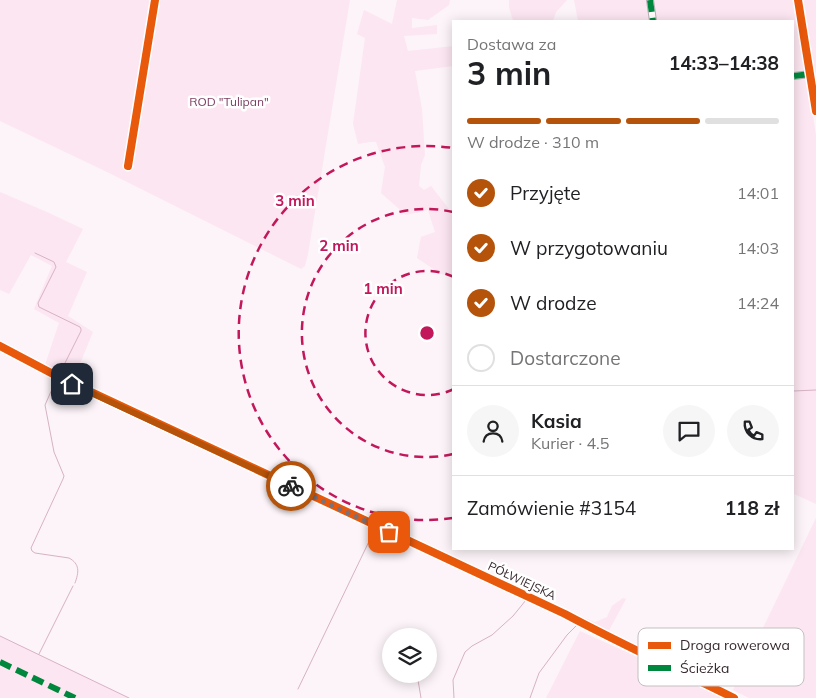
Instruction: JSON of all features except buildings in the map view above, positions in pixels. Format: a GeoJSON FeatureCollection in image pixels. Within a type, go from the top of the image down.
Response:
{"type":"FeatureCollection","features":[{"type":"Feature","properties":{"kind":"street"},"geometry":{"type":"LineString","coordinates":[[128,166],[155,0]]}},
{"type":"Feature","properties":{"kind":"street"},"geometry":{"type":"LineString","coordinates":[[650,0],[654,20]]}},
{"type":"Feature","properties":{"kind":"street"},"geometry":{"type":"LineString","coordinates":[[798,0],[816,111]]}},
{"type":"Feature","properties":{"kind":"street"},"geometry":{"type":"LineString","coordinates":[[794,76],[810,74]]}},
{"type":"Feature","properties":{"kind":"street","name":"PÓŁWIEJSKA"},"geometry":{"type":"LineString","coordinates":[[0,346],[53,374],[566,614],[606,636],[638,650]]}},
{"type":"Feature","properties":{"kind":"street","name":"PÓŁWIEJSKA"},"geometry":{"type":"LineString","coordinates":[[710,686],[734,698]]}},
{"type":"Feature","properties":{"kind":"green space","name":"ROD \"Tulipan\""},"geometry":{"type":"Polygon","coordinates":[[[0,0],[350,0],[305,266],[301,269],[0,121],[0,0]]]}},
{"type":"Feature","properties":{"kind":"green space"},"geometry":{"type":"Polygon","coordinates":[[[397,0],[450,0],[449,5],[428,20],[412,18],[412,28],[437,25],[437,34],[404,36],[408,51],[452,46],[452,66],[415,71],[422,109],[425,155],[421,165],[419,186],[424,190],[431,186],[452,215],[452,277],[441,274],[417,258],[421,237],[435,232],[428,210],[406,215],[381,193],[385,167],[376,142],[358,144],[353,124],[365,38],[357,34],[364,10],[392,24],[397,0]]]}},
{"type":"Feature","properties":{"kind":"green space"},"geometry":{"type":"Polygon","coordinates":[[[509,0],[567,0],[556,12],[553,20],[513,20],[509,0]]]}},
{"type":"Feature","properties":{"kind":"green space"},"geometry":{"type":"Polygon","coordinates":[[[574,0],[795,0],[816,135],[816,504],[794,494],[794,20],[578,20],[574,0]]]}},
{"type":"Feature","properties":{"kind":"green space"},"geometry":{"type":"Polygon","coordinates":[[[803,0],[816,0],[816,82],[803,0]]]}},
{"type":"Feature","properties":{"kind":"green space"},"geometry":{"type":"Polygon","coordinates":[[[0,192],[83,229],[66,262],[87,272],[68,316],[93,332],[72,383],[45,365],[59,323],[34,309],[52,266],[31,255],[9,294],[0,290],[0,192]]]}},
{"type":"Feature","properties":{"kind":"green space"},"geometry":{"type":"Polygon","coordinates":[[[816,518],[816,698],[749,698],[733,690],[735,686],[804,686],[804,628],[763,628],[816,518]]]}},
{"type":"Feature","properties":{"kind":"green space"},"geometry":{"type":"Polygon","coordinates":[[[623,598],[626,599],[606,636],[566,612],[595,622],[607,617],[612,606],[623,598]]]}},
{"type":"Feature","properties":{"kind":"green space"},"geometry":{"type":"Polygon","coordinates":[[[580,631],[638,657],[638,686],[701,686],[728,698],[546,698],[580,631]]]}},
{"type":"Feature","properties":{"kind":"green space"},"geometry":{"type":"Polygon","coordinates":[[[0,636],[130,698],[0,698],[0,636]]]}},
{"type":"Feature","properties":{"kind":"waterway"},"geometry":{"type":"LineString","coordinates":[[35,253],[54,262],[56,267],[38,303],[39,307],[81,329],[61,371]]}},
{"type":"Feature","properties":{"kind":"waterway"},"geometry":{"type":"LineString","coordinates":[[57,378],[45,405],[54,452],[64,476],[31,548],[35,553],[73,560],[78,569],[75,583]]}},
{"type":"Feature","properties":{"kind":"waterway"},"geometry":{"type":"LineString","coordinates":[[794,391],[816,390]]}},
{"type":"Feature","properties":{"kind":"waterway"},"geometry":{"type":"LineString","coordinates":[[298,689],[375,529],[526,600],[513,616],[492,635],[465,652],[453,680],[454,698]]}},
{"type":"Feature","properties":{"kind":"waterway"},"geometry":{"type":"LineString","coordinates":[[39,654],[73,586]]}},
{"type":"Feature","properties":{"kind":"waterway"},"geometry":{"type":"LineString","coordinates":[[530,698],[539,673],[567,635],[576,626]]}},
{"type":"Feature","properties":{"kind":"waterway"},"geometry":{"type":"LineString","coordinates":[[0,636],[129,698]]}},
{"type":"Feature","properties":{"kind":"waterway"},"geometry":{"type":"LineString","coordinates":[[418,683],[421,698]]}},
{"type":"Feature","properties":{"kind":"marked path"},"geometry":{"type":"LineString","coordinates":[[650,0],[653,20]]}},
{"type":"Feature","properties":{"kind":"marked path"},"geometry":{"type":"LineString","coordinates":[[794,76],[810,74]]}},
{"type":"Feature","properties":{"kind":"marked path"},"geometry":{"type":"LineString","coordinates":[[0,662],[75,698]]}},
{"type":"Feature","properties":{"kind":"cycle path"},"geometry":{"type":"LineString","coordinates":[[128,166],[155,0]]}},
{"type":"Feature","properties":{"kind":"cycle path"},"geometry":{"type":"LineString","coordinates":[[798,0],[816,111]]}},
{"type":"Feature","properties":{"kind":"cycle path"},"geometry":{"type":"LineString","coordinates":[[0,346],[53,374],[565,614],[638,651]]}},
{"type":"Feature","properties":{"kind":"cycle path"},"geometry":{"type":"LineString","coordinates":[[710,686],[734,698]]}},
{"type":"Feature","properties":{"kind":"way so far"},"geometry":{"type":"LineString","coordinates":[[291,486],[389,532]]}},
{"type":"Feature","properties":{"kind":"route"},"geometry":{"type":"LineString","coordinates":[[72,384],[291,486]]}}]}
